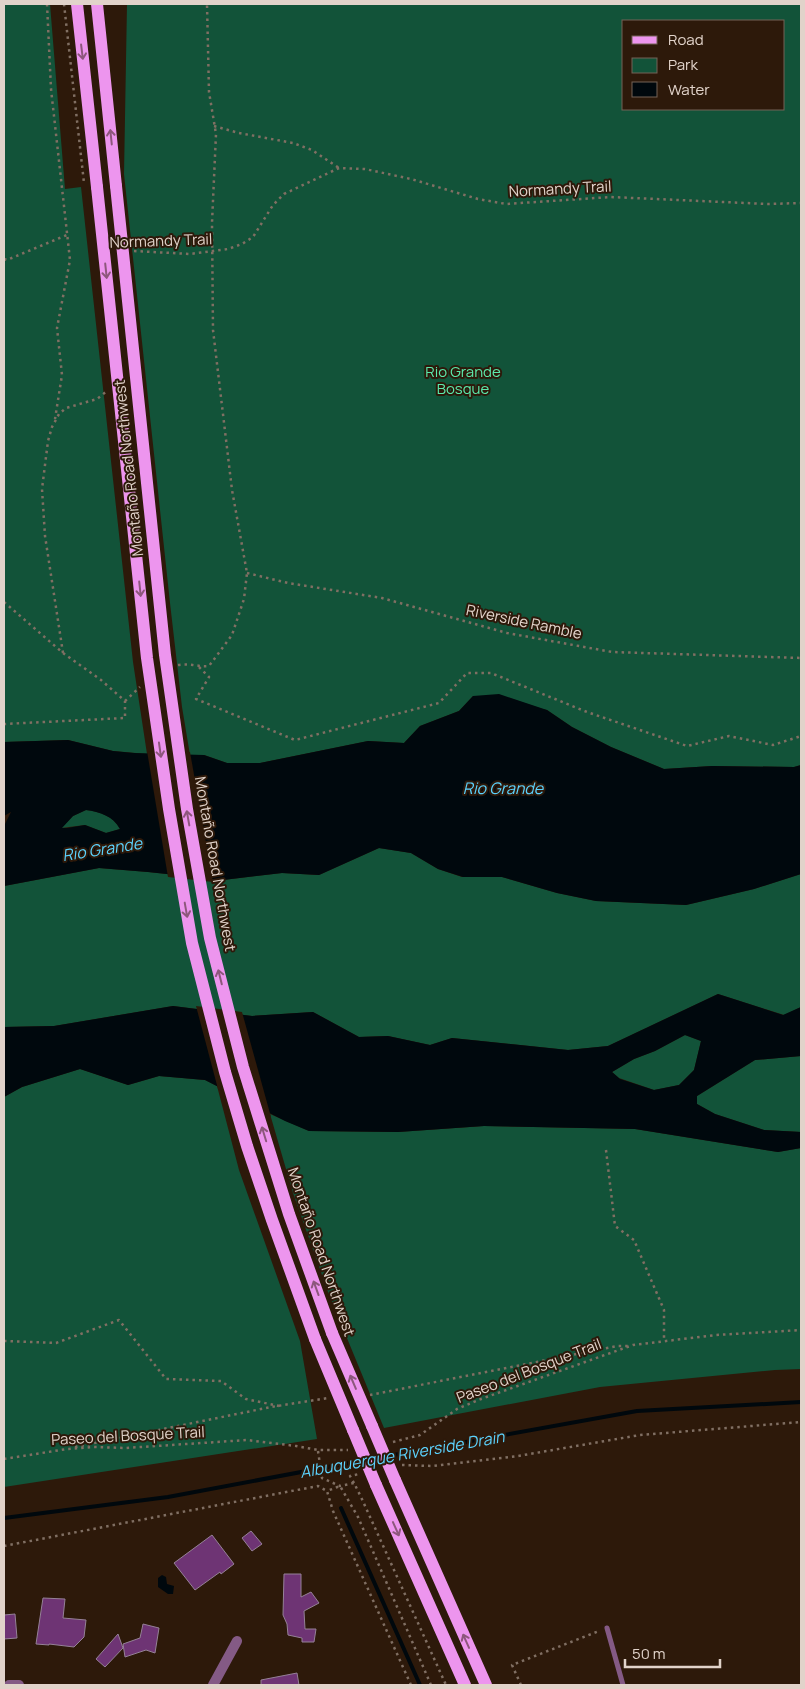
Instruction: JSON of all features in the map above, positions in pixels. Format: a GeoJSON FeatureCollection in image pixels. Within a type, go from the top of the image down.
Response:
{"type":"FeatureCollection","features":[{"type":"Feature","properties":{"kind":"main road","name":"Montaño Road Northwest"},"geometry":{"type":"LineString","coordinates":[[76,4],[98,187],[147,658],[169,809],[192,943],[225,1072],[244,1137],[315,1339],[376,1485],[466,1685]]}},
{"type":"Feature","properties":{"kind":"main road","name":"Montaño Road Northwest"},"geometry":{"type":"LineString","coordinates":[[97,4],[165,655],[187,809],[210,938],[243,1067],[289,1214],[332,1333],[486,1685]]}},
{"type":"Feature","properties":{"kind":"street"},"geometry":{"type":"LineString","coordinates":[[213,1685],[237,1641]]}},
{"type":"Feature","properties":{"kind":"street"},"geometry":{"type":"LineString","coordinates":[[9,1685],[19,1685]]}},
{"type":"Feature","properties":{"kind":"lane"},"geometry":{"type":"LineString","coordinates":[[607,1628],[623,1685]]}},
{"type":"Feature","properties":{"kind":"path"},"geometry":{"type":"LineString","coordinates":[[47,4],[51,89],[70,260],[57,328],[62,374],[55,422]]}},
{"type":"Feature","properties":{"kind":"path"},"geometry":{"type":"LineString","coordinates":[[186,664],[199,667],[209,666],[232,635],[244,599],[247,573],[232,490],[213,330],[212,251],[216,134],[209,92],[207,4]]}},
{"type":"Feature","properties":{"kind":"path"},"geometry":{"type":"LineString","coordinates":[[214,126],[239,133],[293,143],[312,150],[338,168]]}},
{"type":"Feature","properties":{"kind":"path","name":"Normandy Trail"},"geometry":{"type":"LineString","coordinates":[[126,252],[190,254],[228,249],[242,244],[253,237],[273,205],[284,194],[338,168],[365,169],[411,179],[478,199],[506,204],[610,197],[768,204],[801,203]]}},
{"type":"Feature","properties":{"kind":"path"},"geometry":{"type":"LineString","coordinates":[[4,259],[7,260],[67,236]]}},
{"type":"Feature","properties":{"kind":"path"},"geometry":{"type":"LineString","coordinates":[[63,653],[45,536],[42,489],[48,441],[52,427],[59,414],[66,408],[97,399],[107,391],[108,384]]}},
{"type":"Feature","properties":{"kind":"path","name":"Riverside Ramble"},"geometry":{"type":"LineString","coordinates":[[247,573],[288,583],[382,598],[507,633],[612,652],[801,658]]}},
{"type":"Feature","properties":{"kind":"path"},"geometry":{"type":"LineString","coordinates":[[4,602],[63,653],[101,680],[125,701],[125,718],[4,724]]}},
{"type":"Feature","properties":{"kind":"path"},"geometry":{"type":"LineString","coordinates":[[199,667],[209,677],[196,699],[295,740],[439,703],[467,673],[491,673],[586,712],[687,746],[730,736],[773,745],[801,736]]}},
{"type":"Feature","properties":{"kind":"path"},"geometry":{"type":"LineString","coordinates":[[606,1150],[615,1226],[634,1240],[664,1310],[664,1341]]}},
{"type":"Feature","properties":{"kind":"path"},"geometry":{"type":"LineString","coordinates":[[4,1341],[56,1343],[119,1320],[166,1380],[221,1381],[246,1399],[279,1406]]}},
{"type":"Feature","properties":{"kind":"path","name":"Paseo del Bosque Trail"},"geometry":{"type":"LineString","coordinates":[[388,1443],[420,1435],[457,1409],[481,1399],[633,1345],[734,1333],[801,1330]]}},
{"type":"Feature","properties":{"kind":"path"},"geometry":{"type":"LineString","coordinates":[[359,1397],[617,1346],[633,1345]]}},
{"type":"Feature","properties":{"kind":"path"},"geometry":{"type":"LineString","coordinates":[[67,1448],[279,1406],[329,1398]]}},
{"type":"Feature","properties":{"kind":"path"},"geometry":{"type":"LineString","coordinates":[[395,1466],[433,1466],[518,1456],[640,1435],[801,1422]]}},
{"type":"Feature","properties":{"kind":"path","name":"Paseo del Bosque Trail"},"geometry":{"type":"LineString","coordinates":[[4,1459],[67,1448],[126,1448],[248,1440],[318,1450],[354,1449]]}},
{"type":"Feature","properties":{"kind":"path"},"geometry":{"type":"LineString","coordinates":[[318,1450],[322,1478],[340,1486],[358,1517],[431,1685]]}},
{"type":"Feature","properties":{"kind":"path"},"geometry":{"type":"LineString","coordinates":[[368,1472],[350,1476],[366,1506],[446,1685]]}},
{"type":"Feature","properties":{"kind":"path"},"geometry":{"type":"LineString","coordinates":[[327,1491],[354,1483]]}},
{"type":"Feature","properties":{"kind":"path"},"geometry":{"type":"LineString","coordinates":[[4,1546],[318,1486],[327,1491],[333,1511],[411,1685]]}},
{"type":"Feature","properties":{"kind":"path"},"geometry":{"type":"LineString","coordinates":[[521,1685],[512,1665],[607,1628]]}},
{"type":"Feature","properties":{"kind":"green space"},"geometry":{"type":"Polygon","coordinates":[[[4,4],[50,4],[65,189],[81,187],[133,662],[147,754],[113,751],[68,740],[4,742],[4,4]]]}},
{"type":"Feature","properties":{"kind":"green space","name":"Rio Grande Bosque"},"geometry":{"type":"Polygon","coordinates":[[[127,4],[801,4],[801,765],[794,767],[712,766],[664,769],[611,747],[572,727],[547,710],[473,696],[459,711],[420,726],[404,743],[368,741],[260,763],[227,763],[204,755],[190,755],[182,707],[124,174],[127,4]]]}},
{"type":"Feature","properties":{"kind":"green space"},"geometry":{"type":"Polygon","coordinates":[[[86,810],[106,815],[120,829],[106,833],[85,825],[61,828],[73,816],[86,810]]]}},
{"type":"Feature","properties":{"kind":"green space"},"geometry":{"type":"Polygon","coordinates":[[[379,848],[411,853],[438,869],[462,877],[502,877],[557,893],[596,901],[686,905],[754,889],[801,874],[801,1007],[784,1015],[718,994],[608,1046],[568,1050],[452,1038],[430,1045],[388,1036],[359,1037],[313,1012],[252,1016],[173,1006],[54,1026],[4,1027],[4,886],[99,868],[223,880],[282,873],[319,875],[379,848]]]}},
{"type":"Feature","properties":{"kind":"green space"},"geometry":{"type":"Polygon","coordinates":[[[685,1035],[701,1041],[694,1070],[679,1085],[654,1090],[619,1078],[612,1072],[634,1059],[655,1051],[685,1035]]]}},
{"type":"Feature","properties":{"kind":"green space"},"geometry":{"type":"Polygon","coordinates":[[[801,1056],[801,1132],[764,1130],[715,1114],[697,1104],[697,1096],[755,1060],[801,1056]]]}},
{"type":"Feature","properties":{"kind":"green space"},"geometry":{"type":"Polygon","coordinates":[[[80,1069],[128,1085],[159,1076],[205,1080],[217,1086],[239,1170],[300,1341],[317,1439],[4,1487],[4,1097],[22,1087],[80,1069]]]}},
{"type":"Feature","properties":{"kind":"green space"},"geometry":{"type":"Polygon","coordinates":[[[270,1114],[309,1131],[398,1132],[484,1126],[635,1129],[778,1152],[801,1148],[801,1369],[600,1387],[384,1428],[328,1292],[293,1193],[270,1114]]]}},
{"type":"Feature","properties":{"kind":"water","name":"Rio Grande"},"geometry":{"type":"Polygon","coordinates":[[[499,694],[547,710],[572,727],[611,747],[664,769],[712,766],[794,767],[801,765],[801,874],[754,889],[686,905],[596,901],[557,893],[502,877],[463,877],[438,869],[411,853],[379,848],[319,875],[282,873],[223,880],[99,868],[4,886],[4,826],[11,812],[4,816],[4,742],[68,740],[113,751],[204,755],[227,763],[260,763],[368,741],[404,743],[420,726],[459,711],[473,696],[499,694]],[[86,810],[73,816],[62,828],[85,825],[106,833],[120,829],[110,818],[101,813],[86,810]]]}},
{"type":"Feature","properties":{"kind":"water"},"geometry":{"type":"Polygon","coordinates":[[[718,994],[783,1015],[801,1007],[801,1056],[755,1060],[697,1096],[697,1104],[715,1114],[764,1130],[801,1132],[801,1148],[778,1152],[635,1129],[484,1126],[398,1132],[309,1131],[285,1121],[205,1080],[159,1076],[128,1085],[80,1069],[22,1087],[4,1097],[4,1027],[54,1026],[173,1006],[252,1016],[313,1012],[359,1037],[388,1036],[430,1045],[452,1038],[568,1050],[608,1046],[718,994]],[[685,1035],[655,1051],[634,1059],[612,1072],[620,1079],[654,1090],[679,1085],[694,1070],[701,1041],[685,1035]]]}},
{"type":"Feature","properties":{"kind":"water"},"geometry":{"type":"Polygon","coordinates":[[[162,1575],[166,1577],[167,1584],[174,1586],[173,1594],[168,1594],[158,1587],[158,1578],[162,1575]]]}},
{"type":"Feature","properties":{"kind":"pier"},"geometry":{"type":"Polygon","coordinates":[[[147,751],[190,752],[213,882],[168,877],[147,751]]]}},
{"type":"Feature","properties":{"kind":"pier"},"geometry":{"type":"Polygon","coordinates":[[[196,1006],[242,1012],[271,1117],[218,1089],[196,1006]]]}},
{"type":"Feature","properties":{"kind":"building"},"geometry":{"type":"Polygon","coordinates":[[[251,1531],[262,1544],[252,1551],[242,1538],[251,1531]]]}},
{"type":"Feature","properties":{"kind":"building"},"geometry":{"type":"Polygon","coordinates":[[[212,1535],[234,1564],[195,1590],[174,1563],[212,1535]]]}},
{"type":"Feature","properties":{"kind":"building"},"geometry":{"type":"Polygon","coordinates":[[[284,1574],[301,1574],[301,1597],[311,1592],[319,1603],[304,1611],[305,1629],[316,1629],[314,1642],[302,1642],[302,1638],[288,1635],[287,1624],[283,1615],[284,1574]]]}},
{"type":"Feature","properties":{"kind":"building"},"geometry":{"type":"Polygon","coordinates":[[[43,1598],[65,1599],[63,1618],[86,1620],[84,1637],[74,1647],[36,1644],[43,1598]]]}},
{"type":"Feature","properties":{"kind":"building"},"geometry":{"type":"Polygon","coordinates":[[[15,1614],[17,1638],[4,1639],[4,1615],[15,1614]]]}},
{"type":"Feature","properties":{"kind":"building"},"geometry":{"type":"Polygon","coordinates":[[[143,1624],[159,1628],[155,1653],[146,1650],[125,1657],[123,1644],[140,1638],[143,1624]]]}},
{"type":"Feature","properties":{"kind":"building"},"geometry":{"type":"Polygon","coordinates":[[[118,1634],[123,1648],[105,1667],[96,1659],[118,1634]]]}},
{"type":"Feature","properties":{"kind":"building"},"geometry":{"type":"Polygon","coordinates":[[[297,1673],[299,1685],[261,1685],[261,1680],[297,1673]]]}},
{"type":"Feature","properties":{"kind":"waterway","name":"Albuquerque Riverside Drain"},"geometry":{"type":"LineString","coordinates":[[388,1456],[637,1411],[801,1402]]}},
{"type":"Feature","properties":{"kind":"waterway","name":"Albuquerque Riverside Drain"},"geometry":{"type":"LineString","coordinates":[[4,1518],[168,1497],[381,1457]]}},
{"type":"Feature","properties":{"kind":"waterway"},"geometry":{"type":"LineString","coordinates":[[341,1508],[420,1685]]}}]}
